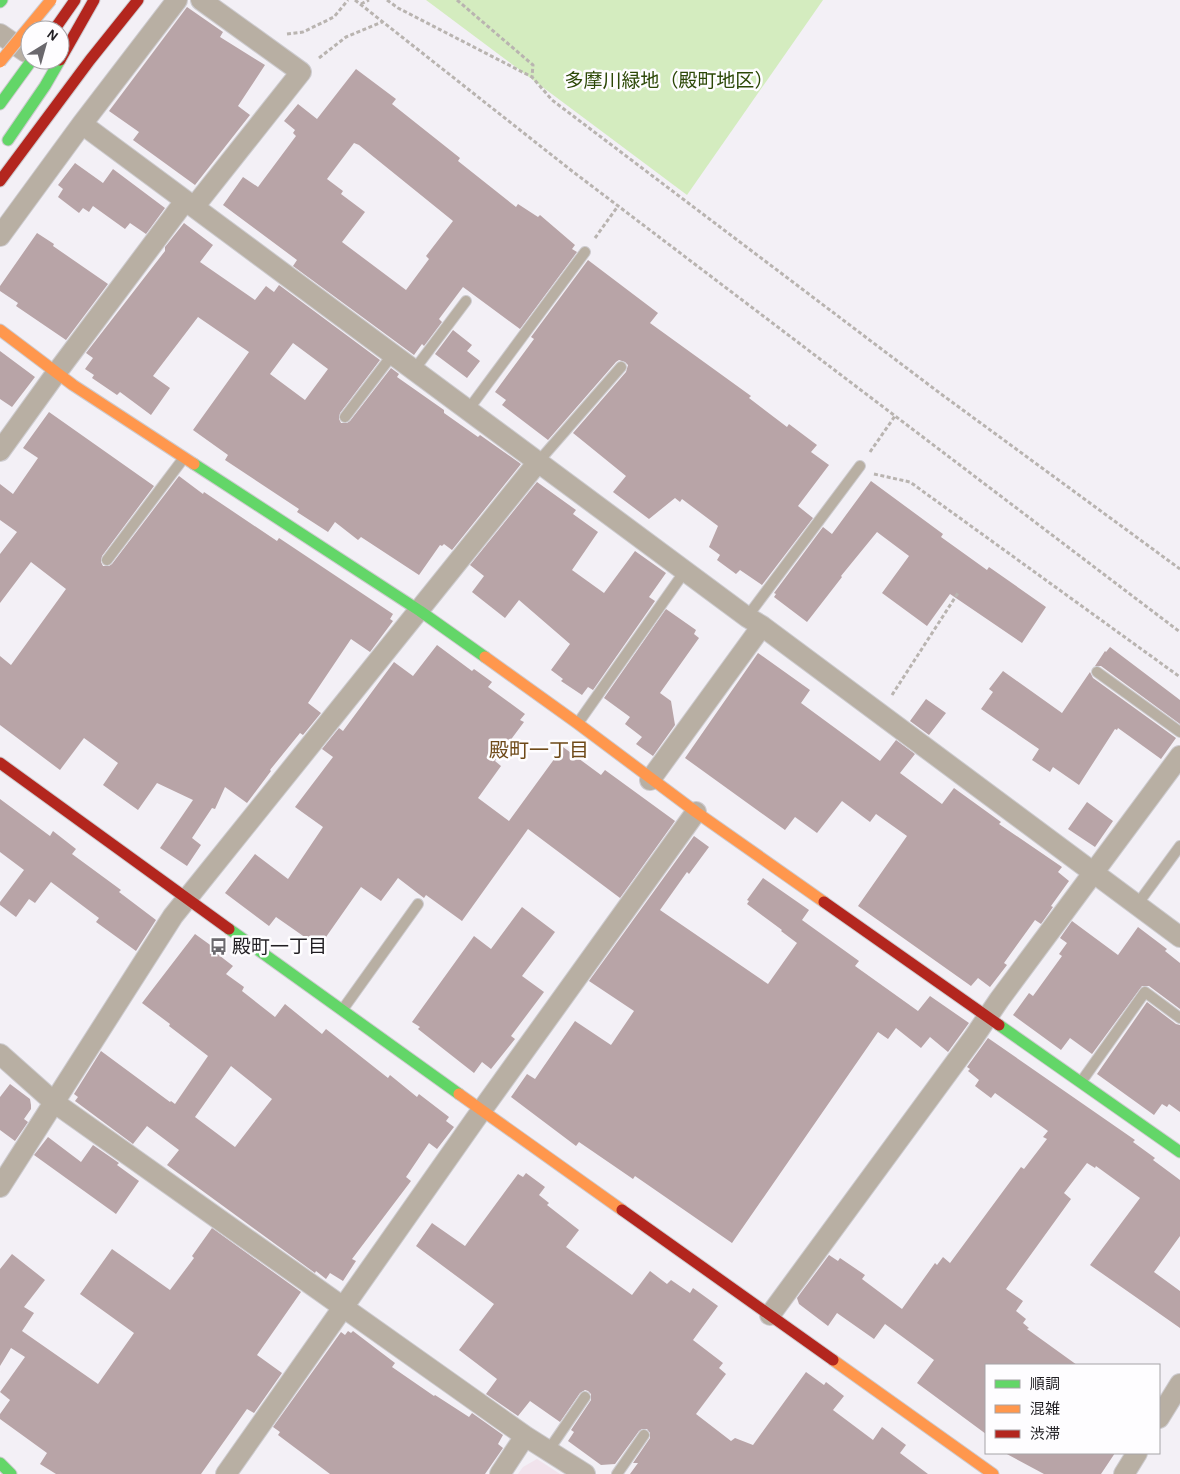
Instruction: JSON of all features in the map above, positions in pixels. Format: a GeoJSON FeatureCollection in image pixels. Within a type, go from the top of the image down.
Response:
{"type":"FeatureCollection","features":[{"type":"Feature","properties":{"kind":"main road"},"geometry":{"type":"LineString","coordinates":[[0,62],[50,0]]}},
{"type":"Feature","properties":{"kind":"main road"},"geometry":{"type":"LineString","coordinates":[[61,20],[76,0]]}},
{"type":"Feature","properties":{"kind":"main road"},"geometry":{"type":"LineString","coordinates":[[70,42],[94,0]]}},
{"type":"Feature","properties":{"kind":"main road"},"geometry":{"type":"LineString","coordinates":[[0,181],[90,60],[138,0]]}},
{"type":"Feature","properties":{"kind":"main road"},"geometry":{"type":"LineString","coordinates":[[0,104],[25,70]]}},
{"type":"Feature","properties":{"kind":"main road"},"geometry":{"type":"LineString","coordinates":[[0,151],[54,70]]}},
{"type":"Feature","properties":{"kind":"main road"},"geometry":{"type":"LineString","coordinates":[[0,330],[57,372],[183,458],[420,611],[577,723],[650,780],[820,894],[987,1018],[1180,1152]]}},
{"type":"Feature","properties":{"kind":"main road"},"geometry":{"type":"LineString","coordinates":[[0,763],[481,1110],[993,1474]]}},
{"type":"Feature","properties":{"kind":"main road"},"geometry":{"type":"LineString","coordinates":[[0,1463],[12,1474]]}},
{"type":"Feature","properties":{"kind":"street"},"geometry":{"type":"LineString","coordinates":[[0,236],[82,124],[177,0]]}},
{"type":"Feature","properties":{"kind":"street"},"geometry":{"type":"LineString","coordinates":[[0,452],[57,372],[190,204],[301,72],[200,0]]}},
{"type":"Feature","properties":{"kind":"street"},"geometry":{"type":"LineString","coordinates":[[0,34],[20,47]]}},
{"type":"Feature","properties":{"kind":"street"},"geometry":{"type":"LineString","coordinates":[[82,124],[1180,937]]}},
{"type":"Feature","properties":{"kind":"street"},"geometry":{"type":"LineString","coordinates":[[0,1187],[173,916],[538,462]]}},
{"type":"Feature","properties":{"kind":"street"},"geometry":{"type":"LineString","coordinates":[[650,780],[754,621]]}},
{"type":"Feature","properties":{"kind":"street"},"geometry":{"type":"LineString","coordinates":[[770,1315],[1180,756]]}},
{"type":"Feature","properties":{"kind":"street"},"geometry":{"type":"LineString","coordinates":[[226,1474],[345,1307],[481,1110],[696,812]]}},
{"type":"Feature","properties":{"kind":"street"},"geometry":{"type":"LineString","coordinates":[[0,1054],[55,1103],[526,1436],[585,1474]]}},
{"type":"Feature","properties":{"kind":"street"},"geometry":{"type":"LineString","coordinates":[[1160,1416],[1180,1384]]}},
{"type":"Feature","properties":{"kind":"street"},"geometry":{"type":"LineString","coordinates":[[500,1474],[526,1436]]}},
{"type":"Feature","properties":{"kind":"street"},"geometry":{"type":"LineString","coordinates":[[1124,1474],[1136,1454]]}},
{"type":"Feature","properties":{"kind":"lane"},"geometry":{"type":"LineString","coordinates":[[468,410],[585,252]]}},
{"type":"Feature","properties":{"kind":"lane"},"geometry":{"type":"LineString","coordinates":[[414,370],[466,301]]}},
{"type":"Feature","properties":{"kind":"lane"},"geometry":{"type":"LineString","coordinates":[[345,417],[393,354]]}},
{"type":"Feature","properties":{"kind":"lane"},"geometry":{"type":"LineString","coordinates":[[538,462],[621,366]]}},
{"type":"Feature","properties":{"kind":"lane"},"geometry":{"type":"LineString","coordinates":[[107,560],[183,458]]}},
{"type":"Feature","properties":{"kind":"lane"},"geometry":{"type":"LineString","coordinates":[[754,621],[860,466]]}},
{"type":"Feature","properties":{"kind":"lane"},"geometry":{"type":"LineString","coordinates":[[577,723],[685,571]]}},
{"type":"Feature","properties":{"kind":"lane"},"geometry":{"type":"LineString","coordinates":[[1097,672],[1180,732]]}},
{"type":"Feature","properties":{"kind":"lane"},"geometry":{"type":"LineString","coordinates":[[1136,906],[1180,846]]}},
{"type":"Feature","properties":{"kind":"lane"},"geometry":{"type":"LineString","coordinates":[[342,1010],[418,904]]}},
{"type":"Feature","properties":{"kind":"lane"},"geometry":{"type":"LineString","coordinates":[[1080,1082],[1145,992],[1180,1018]]}},
{"type":"Feature","properties":{"kind":"lane"},"geometry":{"type":"LineString","coordinates":[[548,1451],[585,1397]]}},
{"type":"Feature","properties":{"kind":"lane"},"geometry":{"type":"LineString","coordinates":[[617,1474],[644,1435]]}},
{"type":"Feature","properties":{"kind":"path"},"geometry":{"type":"LineString","coordinates":[[282,31],[289,34],[303,32],[334,17],[348,0]]}},
{"type":"Feature","properties":{"kind":"path"},"geometry":{"type":"LineString","coordinates":[[355,0],[618,206],[1180,632]]}},
{"type":"Feature","properties":{"kind":"path"},"geometry":{"type":"LineString","coordinates":[[361,4],[369,0]]}},
{"type":"Feature","properties":{"kind":"path"},"geometry":{"type":"LineString","coordinates":[[387,0],[398,8],[532,77],[552,100],[567,112],[941,394],[1180,569]]}},
{"type":"Feature","properties":{"kind":"path"},"geometry":{"type":"LineString","coordinates":[[457,0],[533,65],[532,77]]}},
{"type":"Feature","properties":{"kind":"path"},"geometry":{"type":"LineString","coordinates":[[301,72],[346,37],[382,22]]}},
{"type":"Feature","properties":{"kind":"path"},"geometry":{"type":"LineString","coordinates":[[585,252],[618,206]]}},
{"type":"Feature","properties":{"kind":"path"},"geometry":{"type":"LineString","coordinates":[[895,416],[860,466],[872,474],[910,482],[1180,677]]}},
{"type":"Feature","properties":{"kind":"path"},"geometry":{"type":"LineString","coordinates":[[880,714],[958,593]]}},
{"type":"Feature","properties":{"kind":"shaded area"},"geometry":{"type":"Polygon","coordinates":[[[537,1459],[560,1474],[518,1474],[523,1467],[537,1459]]]}},
{"type":"Feature","properties":{"kind":"green space","name":"多摩川緑地（殿町地区）"},"geometry":{"type":"Polygon","coordinates":[[[426,0],[823,0],[687,195],[426,0]]]}},
{"type":"Feature","properties":{"kind":"building"},"geometry":{"type":"Polygon","coordinates":[[[187,7],[223,32],[220,37],[265,65],[238,106],[250,115],[195,185],[133,140],[139,132],[109,111],[187,7]]]}},
{"type":"Feature","properties":{"kind":"building"},"geometry":{"type":"Polygon","coordinates":[[[356,69],[396,99],[392,104],[460,158],[458,161],[516,207],[518,204],[538,217],[540,215],[575,245],[572,249],[577,252],[520,329],[463,287],[439,319],[442,322],[424,346],[422,344],[414,355],[293,266],[297,260],[223,205],[243,177],[258,187],[296,136],[293,133],[295,130],[284,121],[298,104],[317,119],[356,69]],[[354,143],[327,179],[343,191],[341,194],[365,212],[342,242],[406,290],[429,259],[426,256],[453,221],[359,145],[354,143]]]}},
{"type":"Feature","properties":{"kind":"building"},"geometry":{"type":"Polygon","coordinates":[[[75,163],[103,183],[113,169],[165,208],[146,234],[130,223],[125,229],[93,206],[89,212],[83,208],[79,213],[58,197],[63,189],[58,185],[75,163]]]}},
{"type":"Feature","properties":{"kind":"building"},"geometry":{"type":"Polygon","coordinates":[[[184,223],[213,245],[200,262],[255,300],[266,286],[274,292],[279,285],[380,360],[340,413],[339,419],[341,423],[350,421],[391,368],[399,374],[397,377],[444,410],[444,413],[478,437],[480,435],[521,464],[452,550],[444,544],[440,545],[419,575],[361,537],[358,540],[335,522],[328,532],[297,512],[299,509],[225,460],[228,455],[193,430],[249,352],[198,317],[153,376],[170,388],[151,415],[120,392],[117,395],[92,378],[94,375],[85,369],[93,358],[86,353],[165,251],[165,247],[184,223]],[[293,343],[270,374],[305,400],[328,369],[293,343]]]}},
{"type":"Feature","properties":{"kind":"building"},"geometry":{"type":"Polygon","coordinates":[[[37,233],[108,284],[66,340],[16,306],[18,303],[0,291],[0,286],[37,233]]]}},
{"type":"Feature","properties":{"kind":"building"},"geometry":{"type":"Polygon","coordinates":[[[588,260],[658,313],[650,323],[751,396],[749,398],[787,427],[789,424],[817,445],[811,452],[829,465],[798,506],[813,518],[762,585],[740,570],[736,574],[717,560],[720,555],[709,547],[718,526],[682,499],[680,502],[675,498],[649,519],[613,492],[626,476],[573,433],[626,372],[628,365],[625,362],[619,360],[616,362],[548,440],[502,405],[506,400],[495,392],[534,339],[531,337],[588,260]]]}},
{"type":"Feature","properties":{"kind":"building"},"geometry":{"type":"Polygon","coordinates":[[[453,330],[472,345],[467,351],[480,361],[467,378],[435,354],[453,330]]]}},
{"type":"Feature","properties":{"kind":"building"},"geometry":{"type":"Polygon","coordinates":[[[0,351],[35,377],[12,407],[0,399],[0,351]]]}},
{"type":"Feature","properties":{"kind":"building"},"geometry":{"type":"Polygon","coordinates":[[[49,412],[154,486],[102,556],[101,562],[103,566],[112,564],[179,476],[203,494],[204,492],[277,541],[279,538],[393,614],[390,619],[393,621],[370,652],[351,639],[308,703],[321,713],[303,735],[300,733],[270,770],[247,803],[225,787],[215,809],[212,808],[192,838],[201,845],[187,866],[160,848],[193,800],[157,783],[138,810],[103,785],[118,763],[84,738],[60,770],[0,725],[0,656],[11,665],[66,589],[31,562],[0,603],[0,554],[17,532],[0,520],[0,484],[13,494],[38,458],[23,448],[49,412]]]}},
{"type":"Feature","properties":{"kind":"building"},"geometry":{"type":"Polygon","coordinates":[[[871,481],[943,534],[941,537],[987,570],[989,567],[1046,607],[1022,643],[950,594],[927,626],[882,593],[909,556],[877,532],[807,622],[774,597],[776,594],[774,593],[823,527],[832,534],[871,481]]]}},
{"type":"Feature","properties":{"kind":"building"},"geometry":{"type":"Polygon","coordinates":[[[537,482],[576,510],[573,514],[598,532],[572,570],[604,593],[635,551],[666,573],[649,597],[655,601],[593,690],[588,687],[582,695],[561,681],[563,679],[551,670],[570,644],[519,600],[505,618],[472,592],[484,576],[470,565],[537,482]]]}},
{"type":"Feature","properties":{"kind":"building"},"geometry":{"type":"Polygon","coordinates":[[[666,609],[696,630],[694,634],[699,638],[660,693],[671,701],[675,725],[653,756],[636,744],[642,737],[625,724],[630,717],[604,698],[666,609]]]}},
{"type":"Feature","properties":{"kind":"building"},"geometry":{"type":"Polygon","coordinates":[[[437,645],[472,671],[474,669],[492,682],[488,687],[525,714],[520,720],[524,722],[495,761],[501,766],[478,798],[509,821],[563,747],[601,775],[605,770],[675,821],[620,898],[528,829],[462,921],[426,895],[424,898],[398,878],[381,901],[361,887],[319,947],[276,917],[269,926],[225,893],[255,854],[288,879],[323,827],[295,807],[333,757],[322,749],[339,728],[343,731],[394,662],[413,676],[437,645]]]}},
{"type":"Feature","properties":{"kind":"building"},"geometry":{"type":"Polygon","coordinates":[[[1110,647],[1180,700],[1180,724],[1101,666],[1095,666],[1110,647]]]}},
{"type":"Feature","properties":{"kind":"building"},"geometry":{"type":"Polygon","coordinates":[[[758,653],[810,690],[801,703],[880,761],[896,740],[915,754],[900,773],[942,804],[954,788],[1001,822],[999,824],[1062,867],[1058,872],[1069,881],[1041,924],[1035,920],[1004,963],[1007,965],[990,987],[978,978],[971,986],[858,906],[907,836],[876,814],[870,822],[842,801],[817,833],[795,817],[785,830],[685,758],[758,653]]]}},
{"type":"Feature","properties":{"kind":"building"},"geometry":{"type":"Polygon","coordinates":[[[1003,671],[1062,713],[1090,672],[1093,678],[1176,738],[1161,759],[1118,728],[1117,730],[1115,729],[1079,785],[1053,767],[1050,772],[1032,760],[1039,749],[981,709],[993,692],[989,689],[1003,671]]]}},
{"type":"Feature","properties":{"kind":"building"},"geometry":{"type":"Polygon","coordinates":[[[926,699],[946,713],[929,735],[910,721],[926,699]]]}},
{"type":"Feature","properties":{"kind":"building"},"geometry":{"type":"Polygon","coordinates":[[[0,799],[50,836],[53,831],[76,849],[72,854],[121,890],[119,892],[156,920],[136,951],[96,922],[99,918],[51,882],[35,903],[29,899],[16,917],[0,905],[0,902],[24,870],[0,852],[0,799]]]}},
{"type":"Feature","properties":{"kind":"building"},"geometry":{"type":"Polygon","coordinates":[[[1087,802],[1113,821],[1095,847],[1068,829],[1087,802]]]}},
{"type":"Feature","properties":{"kind":"building"},"geometry":{"type":"Polygon","coordinates":[[[694,836],[709,847],[689,874],[687,872],[660,910],[768,984],[797,943],[747,904],[749,901],[747,900],[763,878],[809,910],[802,920],[859,961],[855,966],[918,1011],[930,996],[969,1023],[948,1052],[930,1037],[921,1048],[896,1028],[888,1039],[878,1032],[732,1243],[635,1176],[633,1179],[579,1142],[576,1146],[511,1097],[527,1074],[535,1079],[575,1021],[611,1045],[634,1011],[589,981],[694,836]]]}},
{"type":"Feature","properties":{"kind":"building"},"geometry":{"type":"Polygon","coordinates":[[[522,907],[555,932],[522,976],[544,992],[511,1036],[515,1039],[491,1069],[482,1062],[474,1073],[418,1029],[420,1027],[412,1022],[474,936],[491,949],[522,907]]]}},
{"type":"Feature","properties":{"kind":"building"},"geometry":{"type":"Polygon","coordinates":[[[1072,921],[1118,955],[1138,927],[1167,949],[1165,951],[1180,963],[1180,1009],[1149,986],[1142,986],[1092,1054],[1070,1038],[1061,1050],[1013,1015],[1029,993],[1033,996],[1062,956],[1059,954],[1067,943],[1060,938],[1072,921]]]}},
{"type":"Feature","properties":{"kind":"building"},"geometry":{"type":"Polygon","coordinates":[[[195,934],[213,947],[211,949],[233,966],[226,974],[244,987],[242,991],[275,1017],[285,1004],[322,1034],[326,1029],[388,1078],[390,1075],[417,1097],[419,1094],[449,1117],[446,1121],[454,1127],[437,1149],[429,1143],[406,1177],[411,1181],[352,1259],[356,1261],[343,1281],[330,1273],[326,1279],[316,1271],[315,1273],[167,1165],[179,1150],[147,1126],[133,1144],[75,1101],[78,1097],[74,1094],[101,1051],[175,1104],[208,1056],[142,1003],[195,934]],[[231,1066],[195,1117],[235,1147],[272,1099],[231,1066]]]}},
{"type":"Feature","properties":{"kind":"building"},"geometry":{"type":"Polygon","coordinates":[[[1147,1002],[1180,1025],[1180,1112],[1169,1104],[1167,1107],[1162,1104],[1154,1115],[1097,1074],[1147,1002]]]}},
{"type":"Feature","properties":{"kind":"building"},"geometry":{"type":"Polygon","coordinates":[[[988,1038],[1135,1140],[1133,1142],[1155,1158],[1153,1160],[1180,1180],[1180,1236],[1154,1272],[1180,1291],[1180,1328],[1090,1265],[1140,1198],[1096,1166],[1095,1168],[1087,1163],[1064,1193],[1071,1199],[1006,1289],[1023,1301],[1016,1311],[1026,1319],[1023,1323],[1029,1328],[1027,1329],[1076,1364],[985,1364],[985,1433],[917,1383],[934,1360],[885,1324],[874,1339],[837,1313],[828,1326],[799,1304],[797,1298],[829,1255],[838,1261],[840,1258],[865,1275],[862,1279],[902,1309],[935,1263],[937,1265],[943,1257],[950,1263],[1021,1167],[1024,1169],[1047,1139],[1043,1137],[1048,1131],[995,1093],[991,1098],[975,1086],[979,1080],[968,1071],[970,1069],[967,1067],[988,1038]]]}},
{"type":"Feature","properties":{"kind":"building"},"geometry":{"type":"Polygon","coordinates":[[[10,1084],[30,1099],[31,1105],[31,1109],[24,1119],[28,1122],[15,1141],[0,1130],[0,1097],[10,1084]]]}},
{"type":"Feature","properties":{"kind":"building"},"geometry":{"type":"Polygon","coordinates":[[[48,1137],[81,1162],[93,1145],[119,1163],[117,1165],[139,1181],[116,1214],[34,1155],[48,1137]]]}},
{"type":"Feature","properties":{"kind":"building"},"geometry":{"type":"Polygon","coordinates":[[[526,1173],[545,1187],[539,1195],[549,1203],[547,1205],[579,1230],[566,1247],[632,1295],[650,1271],[667,1284],[671,1280],[690,1293],[693,1288],[718,1306],[693,1340],[723,1363],[719,1368],[726,1374],[696,1414],[731,1441],[735,1438],[753,1445],[806,1372],[824,1385],[826,1382],[844,1396],[833,1410],[873,1440],[882,1427],[906,1445],[900,1453],[928,1474],[630,1474],[638,1463],[633,1463],[650,1438],[650,1433],[647,1429],[639,1431],[615,1464],[601,1465],[568,1441],[574,1432],[571,1430],[591,1400],[591,1394],[588,1391],[585,1390],[580,1393],[560,1422],[530,1401],[518,1416],[486,1394],[497,1379],[459,1350],[494,1304],[416,1246],[432,1223],[465,1246],[518,1174],[523,1177],[526,1173]]]}},
{"type":"Feature","properties":{"kind":"building"},"geometry":{"type":"Polygon","coordinates":[[[212,1228],[301,1292],[257,1355],[282,1373],[254,1413],[247,1409],[201,1474],[56,1474],[40,1464],[47,1453],[0,1419],[0,1414],[10,1400],[0,1392],[25,1357],[11,1348],[0,1366],[0,1269],[12,1254],[45,1280],[24,1307],[34,1313],[22,1331],[98,1384],[134,1333],[80,1294],[112,1249],[170,1290],[194,1258],[192,1256],[212,1228]]]}},
{"type":"Feature","properties":{"kind":"building"},"geometry":{"type":"Polygon","coordinates":[[[348,1331],[351,1333],[353,1331],[395,1363],[392,1367],[434,1396],[469,1417],[472,1413],[503,1435],[498,1444],[503,1448],[485,1474],[330,1474],[278,1435],[280,1432],[273,1427],[341,1332],[345,1335],[348,1331]]]}},
{"type":"Feature","properties":{"kind":"building"},"geometry":{"type":"Polygon","coordinates":[[[1007,1454],[1114,1454],[1101,1474],[1044,1474],[1007,1454]]]}},
{"type":"Feature","properties":{"kind":"traffic: fast"},"geometry":{"type":"LineString","coordinates":[[0,104],[25,70]]}},
{"type":"Feature","properties":{"kind":"traffic: fast"},"geometry":{"type":"LineString","coordinates":[[8,140],[54,70]]}},
{"type":"Feature","properties":{"kind":"traffic: fast"},"geometry":{"type":"LineString","coordinates":[[194,464],[420,611],[485,657]]}},
{"type":"Feature","properties":{"kind":"traffic: fast"},"geometry":{"type":"LineString","coordinates":[[229,929],[459,1094]]}},
{"type":"Feature","properties":{"kind":"traffic: fast"},"geometry":{"type":"LineString","coordinates":[[999,1025],[1180,1152]]}},
{"type":"Feature","properties":{"kind":"traffic: fast"},"geometry":{"type":"LineString","coordinates":[[0,1463],[11,1474]]}},
{"type":"Feature","properties":{"kind":"traffic: slow"},"geometry":{"type":"LineString","coordinates":[[0,62],[51,0]]}},
{"type":"Feature","properties":{"kind":"traffic: slow"},"geometry":{"type":"LineString","coordinates":[[0,330],[73,385],[194,464]]}},
{"type":"Feature","properties":{"kind":"traffic: slow"},"geometry":{"type":"LineString","coordinates":[[485,657],[696,812],[824,902]]}},
{"type":"Feature","properties":{"kind":"traffic: slow"},"geometry":{"type":"LineString","coordinates":[[459,1094],[622,1210]]}},
{"type":"Feature","properties":{"kind":"traffic: slow"},"geometry":{"type":"LineString","coordinates":[[833,1360],[993,1474]]}},
{"type":"Feature","properties":{"kind":"traffic: jam"},"geometry":{"type":"LineString","coordinates":[[61,20],[75,0]]}},
{"type":"Feature","properties":{"kind":"traffic: jam"},"geometry":{"type":"LineString","coordinates":[[70,42],[94,0]]}},
{"type":"Feature","properties":{"kind":"traffic: jam"},"geometry":{"type":"LineString","coordinates":[[0,181],[90,60],[138,0]]}},
{"type":"Feature","properties":{"kind":"traffic: jam"},"geometry":{"type":"LineString","coordinates":[[0,763],[229,929]]}},
{"type":"Feature","properties":{"kind":"traffic: jam"},"geometry":{"type":"LineString","coordinates":[[824,902],[999,1025]]}},
{"type":"Feature","properties":{"kind":"traffic: jam"},"geometry":{"type":"LineString","coordinates":[[622,1210],[833,1360]]}},
{"type":"Feature","properties":{"kind":"place","name":"殿町一丁目"},"geometry":{"type":"Point","coordinates":[218,947]}},
{"type":"Feature","properties":{"kind":"district","name":"殿町一丁目"},"geometry":{"type":"Point","coordinates":[539,751]}}]}
